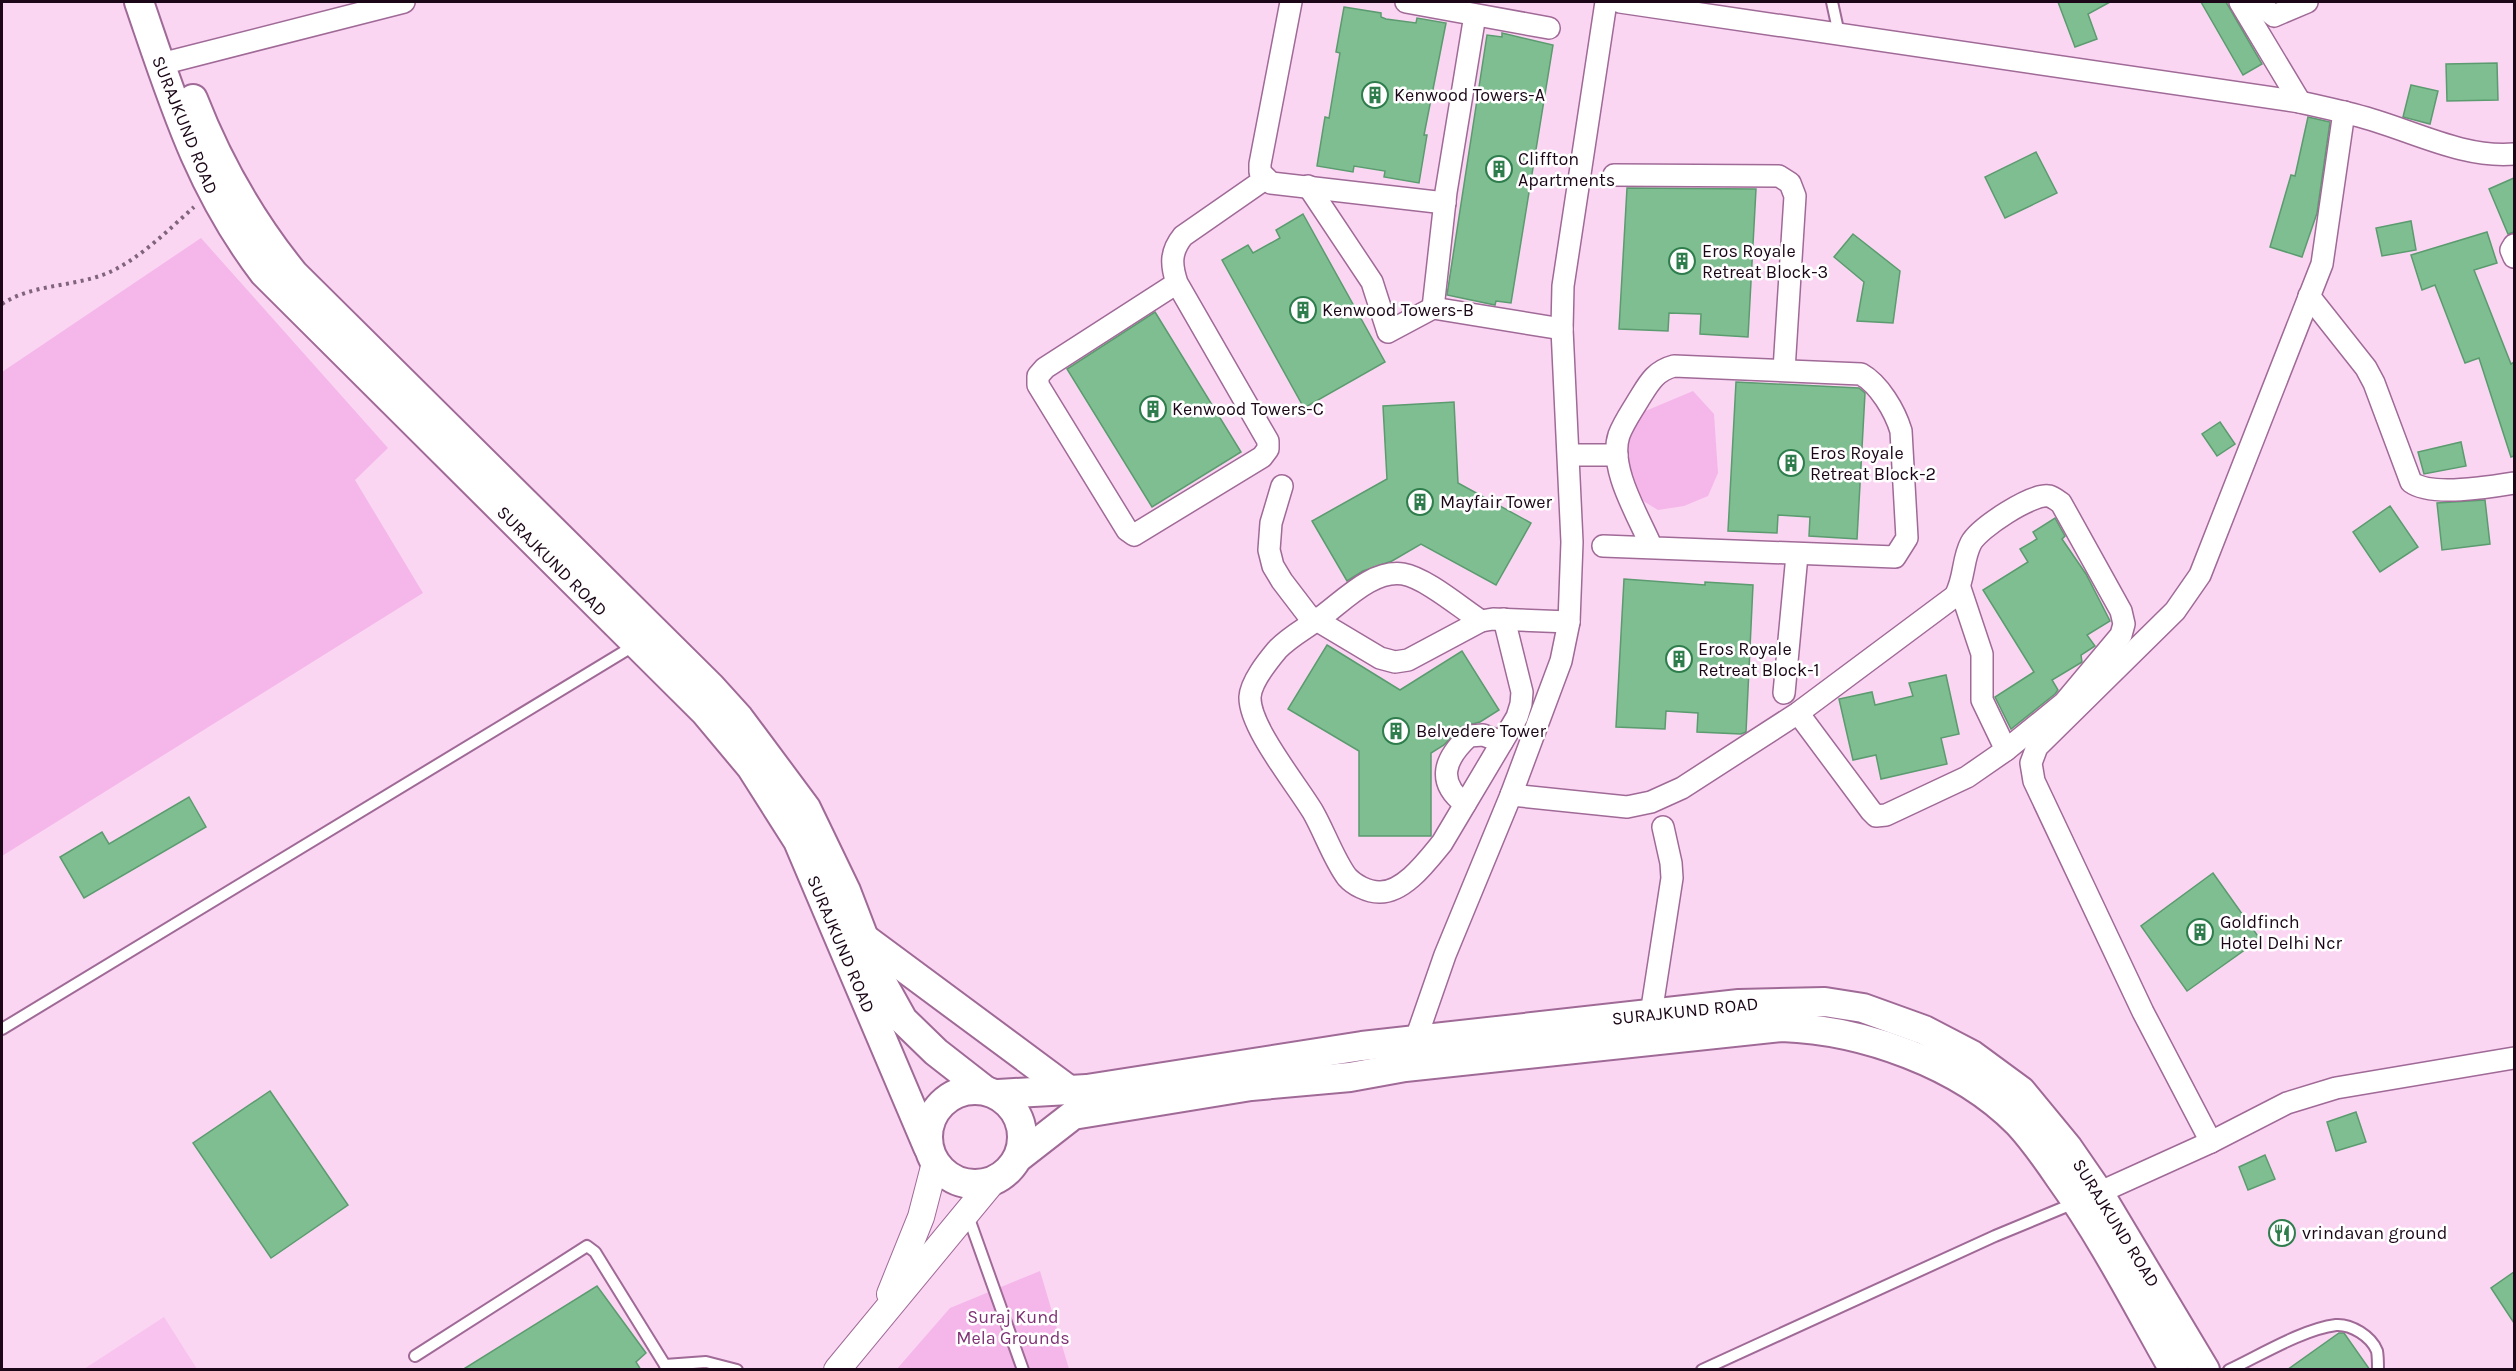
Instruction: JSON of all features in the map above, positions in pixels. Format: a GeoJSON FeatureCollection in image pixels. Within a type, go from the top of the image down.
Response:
{"type":"FeatureCollection","features":[{"type":"Feature","properties":{"kind":"main road","name":"SURAJKUND ROAD"},"geometry":{"type":"LineString","coordinates":[[139,2],[238,195],[252,219],[294,274],[645,638],[751,767],[788,824],[825,903],[932,1155]]}},
{"type":"Feature","properties":{"kind":"main road","name":"SURAJKUND ROAD"},"geometry":{"type":"LineString","coordinates":[[155,2],[193,154],[211,192],[253,258],[307,319],[645,638],[739,718],[806,808],[879,977],[903,1020],[936,1052],[992,1092],[1069,1089],[1416,1039],[1786,1001],[1825,1002],[1892,1017],[1972,1055],[2013,1084],[2041,1113],[2088,1197],[2174,1370]]}},
{"type":"Feature","properties":{"kind":"main road"},"geometry":{"type":"LineString","coordinates":[[864,938],[1069,1089]]}},
{"type":"Feature","properties":{"kind":"main road","name":"SURAJKUND ROAD"},"geometry":{"type":"LineString","coordinates":[[1019,1157],[1073,1115],[1251,1086],[1350,1077],[1405,1067],[1782,1027],[1820,1028],[1903,1052],[1938,1068],[1970,1087],[2018,1123],[2088,1197],[2205,1370]]}},
{"type":"Feature","properties":{"kind":"main road"},"geometry":{"type":"LineString","coordinates":[[971,1090],[992,1092],[1017,1113],[1022,1129],[1019,1157],[1007,1172],[993,1181],[971,1184],[958,1181],[932,1155],[931,1120],[940,1105],[956,1094],[971,1090]]}},
{"type":"Feature","properties":{"kind":"street"},"geometry":{"type":"LineString","coordinates":[[169,62],[404,2]]}},
{"type":"Feature","properties":{"kind":"street"},"geometry":{"type":"LineString","coordinates":[[1292,2],[1260,164],[1265,179],[1271,183],[1445,203]]}},
{"type":"Feature","properties":{"kind":"street"},"geometry":{"type":"LineString","coordinates":[[1406,2],[1549,28]]}},
{"type":"Feature","properties":{"kind":"street"},"geometry":{"type":"LineString","coordinates":[[1405,1067],[1445,955],[1511,795],[1561,661],[1569,622],[1572,542],[1570,455],[1562,329],[1563,286],[1606,2]]}},
{"type":"Feature","properties":{"kind":"street"},"geometry":{"type":"LineString","coordinates":[[1620,2],[2300,102],[2344,112],[2470,151],[2498,155],[2514,154]]}},
{"type":"Feature","properties":{"kind":"street"},"geometry":{"type":"LineString","coordinates":[[2240,2],[2300,102]]}},
{"type":"Feature","properties":{"kind":"street"},"geometry":{"type":"LineString","coordinates":[[2257,2],[2274,16],[2307,2]]}},
{"type":"Feature","properties":{"kind":"street"},"geometry":{"type":"LineString","coordinates":[[1433,308],[1445,203],[1475,15]]}},
{"type":"Feature","properties":{"kind":"street"},"geometry":{"type":"LineString","coordinates":[[2211,1142],[2133,991],[2034,781],[2031,763],[2037,747],[2175,611],[2200,575],[2322,264],[2344,112]]}},
{"type":"Feature","properties":{"kind":"street"},"geometry":{"type":"LineString","coordinates":[[1614,176],[1779,176],[1790,183],[1796,196],[1784,370]]}},
{"type":"Feature","properties":{"kind":"street"},"geometry":{"type":"LineString","coordinates":[[1178,283],[1046,368],[1038,376],[1038,385],[1127,530],[1134,535],[1262,457],[1268,449],[1268,441],[1178,283],[1171,263],[1176,244],[1183,236],[1265,179]]}},
{"type":"Feature","properties":{"kind":"street"},"geometry":{"type":"LineString","coordinates":[[1308,186],[1372,282],[1388,332],[1433,308],[1562,329]]}},
{"type":"Feature","properties":{"kind":"street"},"geometry":{"type":"LineString","coordinates":[[2514,245],[2511,250],[2514,257]]}},
{"type":"Feature","properties":{"kind":"street"},"geometry":{"type":"LineString","coordinates":[[2309,296],[2374,382],[2411,482],[2418,488],[2464,489],[2514,483]]}},
{"type":"Feature","properties":{"kind":"street"},"geometry":{"type":"LineString","coordinates":[[1603,546],[1797,555],[1895,557],[1907,538],[1901,431],[1876,387],[1861,374],[1674,366],[1663,369],[1654,376],[1618,437],[1617,455],[1620,473],[1652,548]]}},
{"type":"Feature","properties":{"kind":"street"},"geometry":{"type":"LineString","coordinates":[[1570,455],[1617,455]]}},
{"type":"Feature","properties":{"kind":"street"},"geometry":{"type":"LineString","coordinates":[[1282,486],[1271,523],[1269,550],[1273,566],[1308,615],[1380,658],[1395,662],[1408,660],[1481,621],[1504,619],[1569,622]]}},
{"type":"Feature","properties":{"kind":"street"},"geometry":{"type":"LineString","coordinates":[[1511,795],[1627,807],[1651,802],[1682,788],[1798,713],[1943,606],[1960,588],[1970,546],[1977,534],[1990,523],[2039,497],[2050,496],[2061,503],[2121,611],[2124,624],[2121,635],[2064,703],[2006,750],[1967,777],[1886,815],[1876,816],[1798,713]]}},
{"type":"Feature","properties":{"kind":"street"},"geometry":{"type":"LineString","coordinates":[[1784,693],[1797,555]]}},
{"type":"Feature","properties":{"kind":"street"},"geometry":{"type":"LineString","coordinates":[[1481,621],[1418,579],[1403,574],[1383,576],[1357,590],[1277,650],[1252,687],[1251,705],[1263,734],[1311,809],[1347,877],[1360,888],[1380,893],[1399,886],[1443,843],[1517,717],[1522,692],[1504,619]]}},
{"type":"Feature","properties":{"kind":"street"},"geometry":{"type":"LineString","coordinates":[[1960,588],[1982,654],[1982,700],[2006,750]]}},
{"type":"Feature","properties":{"kind":"street"},"geometry":{"type":"LineString","coordinates":[[1466,804],[1455,796],[1448,784],[1449,760],[1469,736],[1483,735],[1502,742]]}},
{"type":"Feature","properties":{"kind":"street"},"geometry":{"type":"LineString","coordinates":[[1651,1014],[1672,878],[1663,827]]}},
{"type":"Feature","properties":{"kind":"street"},"geometry":{"type":"LineString","coordinates":[[2088,1197],[2211,1142],[2287,1103],[2336,1088],[2514,1058]]}},
{"type":"Feature","properties":{"kind":"street"},"geometry":{"type":"LineString","coordinates":[[879,1320],[921,1217],[932,1155]]}},
{"type":"Feature","properties":{"kind":"street"},"geometry":{"type":"LineString","coordinates":[[837,1370],[993,1181]]}},
{"type":"Feature","properties":{"kind":"lane"},"geometry":{"type":"LineString","coordinates":[[1832,2],[1839,34]]}},
{"type":"Feature","properties":{"kind":"lane"},"geometry":{"type":"LineString","coordinates":[[2,1029],[645,638]]}},
{"type":"Feature","properties":{"kind":"lane"},"geometry":{"type":"LineString","coordinates":[[1702,1370],[1995,1236],[2088,1197]]}},
{"type":"Feature","properties":{"kind":"lane"},"geometry":{"type":"LineString","coordinates":[[967,1213],[1023,1370]]}},
{"type":"Feature","properties":{"kind":"lane"},"geometry":{"type":"LineString","coordinates":[[415,1356],[587,1246],[595,1252],[666,1367],[706,1362],[737,1370]]}},
{"type":"Feature","properties":{"kind":"lane"},"geometry":{"type":"LineString","coordinates":[[2229,1370],[2306,1335],[2336,1325],[2352,1327],[2365,1336],[2377,1351],[2378,1370]]}},
{"type":"Feature","properties":{"kind":"path"},"geometry":{"type":"LineString","coordinates":[[2,301],[112,271],[159,237],[211,192]]}},
{"type":"Feature","properties":{"kind":"shaded area"},"geometry":{"type":"Polygon","coordinates":[[[164,1317],[197,1369],[84,1369],[164,1317]]]}},
{"type":"Feature","properties":{"kind":"green space"},"geometry":{"type":"Polygon","coordinates":[[[201,238],[388,448],[355,480],[423,593],[2,856],[2,372],[201,238]]]}},
{"type":"Feature","properties":{"kind":"green space"},"geometry":{"type":"Polygon","coordinates":[[[1693,391],[1714,414],[1718,473],[1708,496],[1684,506],[1658,510],[1640,499],[1626,483],[1628,426],[1643,412],[1693,391]]]}},
{"type":"Feature","properties":{"kind":"green space","name":"Suraj Kund Mela Grounds"},"geometry":{"type":"Polygon","coordinates":[[[1040,1271],[1069,1369],[896,1370],[950,1308],[1040,1271]]]}},
{"type":"Feature","properties":{"kind":"building"},"geometry":{"type":"Polygon","coordinates":[[[2058,2],[2110,2],[2088,14],[2097,39],[2075,47],[2058,2]]]}},
{"type":"Feature","properties":{"kind":"building"},"geometry":{"type":"Polygon","coordinates":[[[2201,2],[2226,2],[2262,64],[2243,75],[2201,2]]]}},
{"type":"Feature","properties":{"kind":"building","name":"Kenwood Towers-A"},"geometry":{"type":"Polygon","coordinates":[[[1344,7],[1381,13],[1381,17],[1386,19],[1416,23],[1417,18],[1446,23],[1424,135],[1427,135],[1419,183],[1384,177],[1385,171],[1354,166],[1353,172],[1317,166],[1325,117],[1329,118],[1340,53],[1336,52],[1344,7]]]}},
{"type":"Feature","properties":{"kind":"building","name":"Cliffton Apartments"},"geometry":{"type":"Polygon","coordinates":[[[1502,33],[1553,45],[1511,303],[1496,301],[1495,305],[1447,295],[1487,35],[1502,37],[1502,33]]]}},
{"type":"Feature","properties":{"kind":"building"},"geometry":{"type":"Polygon","coordinates":[[[2497,63],[2498,100],[2447,101],[2446,64],[2497,63]]]}},
{"type":"Feature","properties":{"kind":"building"},"geometry":{"type":"Polygon","coordinates":[[[2411,85],[2438,91],[2430,124],[2403,117],[2411,85]]]}},
{"type":"Feature","properties":{"kind":"building"},"geometry":{"type":"Polygon","coordinates":[[[2308,117],[2330,122],[2317,213],[2302,257],[2270,247],[2291,175],[2295,176],[2308,117]]]}},
{"type":"Feature","properties":{"kind":"building"},"geometry":{"type":"Polygon","coordinates":[[[2036,152],[2057,193],[2005,218],[1985,177],[2036,152]]]}},
{"type":"Feature","properties":{"kind":"building"},"geometry":{"type":"Polygon","coordinates":[[[2514,178],[2514,232],[2508,234],[2489,189],[2514,178]]]}},
{"type":"Feature","properties":{"kind":"building","name":"Eros Royale Retreat Block-3"},"geometry":{"type":"Polygon","coordinates":[[[1627,188],[1756,189],[1748,337],[1700,334],[1701,314],[1669,313],[1668,331],[1619,329],[1627,188]]]}},
{"type":"Feature","properties":{"kind":"building","name":"Kenwood Towers-B"},"geometry":{"type":"Polygon","coordinates":[[[1303,214],[1385,362],[1304,408],[1222,260],[1248,245],[1253,253],[1280,238],[1276,230],[1303,214]]]}},
{"type":"Feature","properties":{"kind":"building"},"geometry":{"type":"Polygon","coordinates":[[[2411,221],[2416,250],[2382,256],[2376,228],[2411,221]]]}},
{"type":"Feature","properties":{"kind":"building"},"geometry":{"type":"Polygon","coordinates":[[[2487,232],[2497,263],[2474,270],[2511,364],[2514,362],[2514,456],[2511,457],[2479,358],[2465,363],[2435,285],[2422,290],[2411,255],[2487,232]]]}},
{"type":"Feature","properties":{"kind":"building"},"geometry":{"type":"Polygon","coordinates":[[[1853,234],[1900,271],[1893,323],[1857,321],[1864,282],[1834,257],[1853,234]]]}},
{"type":"Feature","properties":{"kind":"building","name":"Kenwood Towers-C"},"geometry":{"type":"Polygon","coordinates":[[[1155,312],[1241,452],[1152,507],[1067,369],[1155,312]]]}},
{"type":"Feature","properties":{"kind":"building","name":"Eros Royale Retreat Block-2"},"geometry":{"type":"Polygon","coordinates":[[[1736,382],[1859,388],[1865,393],[1857,539],[1809,536],[1810,517],[1778,515],[1777,533],[1728,531],[1736,382]]]}},
{"type":"Feature","properties":{"kind":"building","name":"Mayfair Tower"},"geometry":{"type":"Polygon","coordinates":[[[1454,402],[1458,483],[1531,523],[1496,585],[1421,544],[1392,561],[1363,571],[1347,581],[1312,521],[1387,479],[1383,406],[1454,402]]]}},
{"type":"Feature","properties":{"kind":"building"},"geometry":{"type":"Polygon","coordinates":[[[2220,422],[2235,444],[2217,456],[2202,434],[2220,422]]]}},
{"type":"Feature","properties":{"kind":"building"},"geometry":{"type":"Polygon","coordinates":[[[2461,442],[2466,466],[2424,474],[2418,452],[2461,442]]]}},
{"type":"Feature","properties":{"kind":"building"},"geometry":{"type":"Polygon","coordinates":[[[2485,500],[2490,544],[2442,550],[2437,503],[2485,500]]]}},
{"type":"Feature","properties":{"kind":"building"},"geometry":{"type":"Polygon","coordinates":[[[2390,506],[2418,547],[2380,572],[2353,532],[2390,506]]]}},
{"type":"Feature","properties":{"kind":"building"},"geometry":{"type":"Polygon","coordinates":[[[2055,518],[2065,536],[2062,539],[2086,574],[2110,621],[2087,635],[2095,646],[2081,655],[2082,662],[2052,680],[2058,690],[2055,694],[2011,729],[1995,697],[2034,672],[1983,590],[2028,562],[2020,549],[2037,539],[2033,532],[2055,518]]]}},
{"type":"Feature","properties":{"kind":"building","name":"Eros Royale Retreat Block-1"},"geometry":{"type":"Polygon","coordinates":[[[1624,579],[1705,585],[1705,582],[1753,585],[1746,732],[1741,734],[1697,732],[1698,713],[1666,711],[1665,729],[1616,727],[1624,579]]]}},
{"type":"Feature","properties":{"kind":"building","name":"Belvedere Tower"},"geometry":{"type":"Polygon","coordinates":[[[1327,645],[1400,690],[1462,651],[1499,710],[1480,722],[1461,727],[1444,745],[1431,753],[1431,836],[1359,836],[1359,751],[1288,709],[1327,645]]]}},
{"type":"Feature","properties":{"kind":"building"},"geometry":{"type":"Polygon","coordinates":[[[1946,675],[1959,734],[1941,738],[1947,764],[1881,779],[1876,755],[1853,760],[1839,699],[1872,692],[1875,705],[1913,696],[1909,683],[1946,675]]]}},
{"type":"Feature","properties":{"kind":"building"},"geometry":{"type":"Polygon","coordinates":[[[189,797],[206,827],[84,898],[60,857],[102,832],[109,844],[189,797]]]}},
{"type":"Feature","properties":{"kind":"building","name":"Goldfinch Hotel Delhi Ncr"},"geometry":{"type":"Polygon","coordinates":[[[2213,873],[2260,939],[2187,991],[2141,926],[2213,873]]]}},
{"type":"Feature","properties":{"kind":"building"},"geometry":{"type":"Polygon","coordinates":[[[270,1091],[348,1205],[271,1258],[193,1143],[270,1091]]]}},
{"type":"Feature","properties":{"kind":"building"},"geometry":{"type":"Polygon","coordinates":[[[2356,1112],[2366,1142],[2336,1151],[2327,1122],[2356,1112]]]}},
{"type":"Feature","properties":{"kind":"building"},"geometry":{"type":"Polygon","coordinates":[[[2265,1155],[2275,1179],[2248,1190],[2239,1167],[2265,1155]]]}},
{"type":"Feature","properties":{"kind":"building"},"geometry":{"type":"Polygon","coordinates":[[[2514,1272],[2514,1323],[2491,1288],[2514,1272]]]}},
{"type":"Feature","properties":{"kind":"building"},"geometry":{"type":"Polygon","coordinates":[[[597,1286],[646,1353],[636,1362],[641,1370],[462,1370],[597,1286]]]}},
{"type":"Feature","properties":{"kind":"building"},"geometry":{"type":"Polygon","coordinates":[[[2339,1333],[2344,1333],[2370,1370],[2287,1370],[2339,1333]]]}},
{"type":"Feature","properties":{"kind":"place","name":"Kenwood Towers-A"},"geometry":{"type":"Point","coordinates":[1375,95]}},
{"type":"Feature","properties":{"kind":"place","name":"Cliffton Apartments"},"geometry":{"type":"Point","coordinates":[1499,169]}},
{"type":"Feature","properties":{"kind":"place","name":"Eros Royale Retreat Block-3"},"geometry":{"type":"Point","coordinates":[1682,261]}},
{"type":"Feature","properties":{"kind":"place","name":"Kenwood Towers-B"},"geometry":{"type":"Point","coordinates":[1303,310]}},
{"type":"Feature","properties":{"kind":"place","name":"Kenwood Towers-C"},"geometry":{"type":"Point","coordinates":[1153,409]}},
{"type":"Feature","properties":{"kind":"place","name":"Eros Royale Retreat Block-2"},"geometry":{"type":"Point","coordinates":[1791,463]}},
{"type":"Feature","properties":{"kind":"place","name":"Mayfair Tower"},"geometry":{"type":"Point","coordinates":[1420,502]}},
{"type":"Feature","properties":{"kind":"place","name":"Eros Royale Retreat Block-1"},"geometry":{"type":"Point","coordinates":[1679,659]}},
{"type":"Feature","properties":{"kind":"place","name":"Belvedere Tower"},"geometry":{"type":"Point","coordinates":[1396,731]}},
{"type":"Feature","properties":{"kind":"place","name":"Goldfinch Hotel Delhi Ncr"},"geometry":{"type":"Point","coordinates":[2200,932]}},
{"type":"Feature","properties":{"kind":"place","name":"vrindavan ground"},"geometry":{"type":"Point","coordinates":[2282,1233]}}]}
